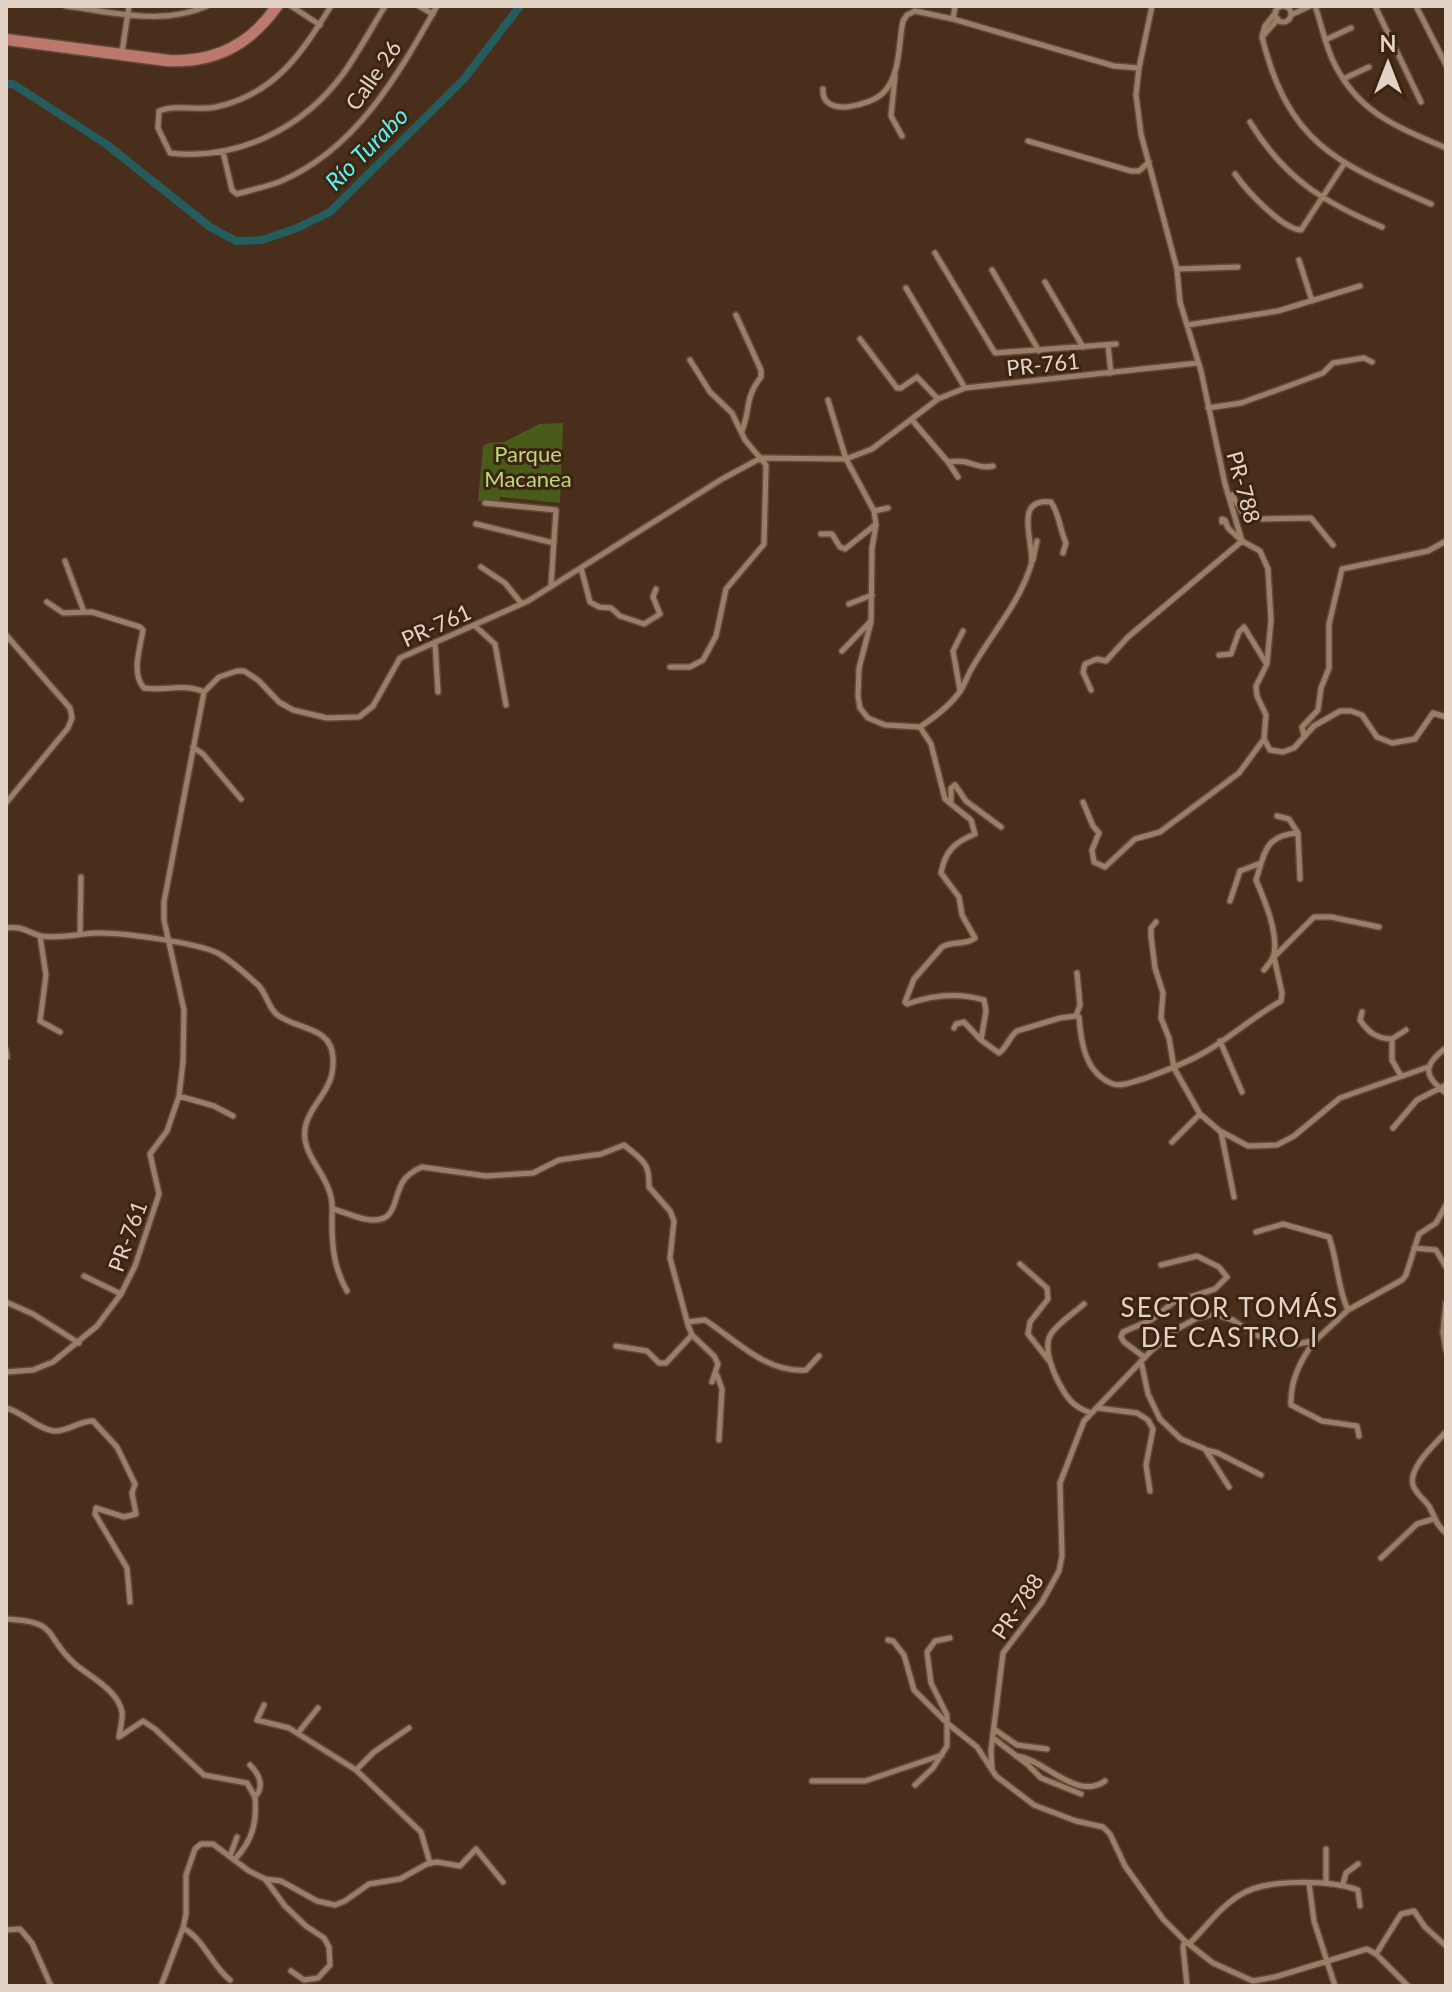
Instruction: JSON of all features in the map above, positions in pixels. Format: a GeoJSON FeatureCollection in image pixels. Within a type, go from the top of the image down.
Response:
{"type":"FeatureCollection","features":[{"type":"Feature","properties":{"kind":"main road"},"geometry":{"type":"LineString","coordinates":[[6,39],[176,64],[215,58],[246,43],[269,22],[277,6]]}},
{"type":"Feature","properties":{"kind":"street"},"geometry":{"type":"LineString","coordinates":[[66,6],[160,18],[186,15],[207,6]]}},
{"type":"Feature","properties":{"kind":"street"},"geometry":{"type":"LineString","coordinates":[[121,55],[129,6]]}},
{"type":"Feature","properties":{"kind":"street"},"geometry":{"type":"LineString","coordinates":[[291,6],[320,25]]}},
{"type":"Feature","properties":{"kind":"street"},"geometry":{"type":"LineString","coordinates":[[331,6],[288,69],[254,94],[214,107],[159,111],[158,128],[170,153],[223,152],[274,135],[315,106],[342,75],[385,6]]}},
{"type":"Feature","properties":{"kind":"street"},"geometry":{"type":"LineString","coordinates":[[419,6],[433,14]]}},
{"type":"Feature","properties":{"kind":"street","name":"Calle 26"},"geometry":{"type":"LineString","coordinates":[[223,152],[232,190],[237,194],[279,182],[316,162],[344,140],[373,108],[437,6]]}},
{"type":"Feature","properties":{"kind":"street"},"geometry":{"type":"LineString","coordinates":[[910,6],[915,11],[953,19],[1114,66],[1139,68]]}},
{"type":"Feature","properties":{"kind":"street"},"geometry":{"type":"LineString","coordinates":[[953,19],[955,6]]}},
{"type":"Feature","properties":{"kind":"street","name":"PR-788"},"geometry":{"type":"LineString","coordinates":[[1152,6],[1136,95],[1141,134],[1177,269],[1180,302],[1198,363],[1225,484],[1242,541],[1260,551],[1268,569],[1271,620],[1267,664],[1256,686],[1266,716],[1264,739]]}},
{"type":"Feature","properties":{"kind":"street"},"geometry":{"type":"LineString","coordinates":[[1431,204],[1344,164],[1298,122],[1275,82],[1262,37],[1266,27],[1284,10],[1312,6],[1334,64],[1362,103],[1380,118],[1446,148]]}},
{"type":"Feature","properties":{"kind":"street"},"geometry":{"type":"LineString","coordinates":[[1375,6],[1421,102]]}},
{"type":"Feature","properties":{"kind":"street"},"geometry":{"type":"LineString","coordinates":[[1416,6],[1446,65]]}},
{"type":"Feature","properties":{"kind":"street"},"geometry":{"type":"LineString","coordinates":[[902,136],[891,116],[895,73],[903,21],[915,11]]}},
{"type":"Feature","properties":{"kind":"street"},"geometry":{"type":"LineString","coordinates":[[1325,40],[1351,28]]}},
{"type":"Feature","properties":{"kind":"street"},"geometry":{"type":"LineString","coordinates":[[1343,79],[1369,67]]}},
{"type":"Feature","properties":{"kind":"street"},"geometry":{"type":"LineString","coordinates":[[823,89],[822,97],[826,104],[850,106],[882,95],[895,73]]}},
{"type":"Feature","properties":{"kind":"street"},"geometry":{"type":"LineString","coordinates":[[1250,122],[1286,170],[1322,198],[1382,227]]}},
{"type":"Feature","properties":{"kind":"street"},"geometry":{"type":"LineString","coordinates":[[1028,141],[1131,171],[1139,171],[1149,162]]}},
{"type":"Feature","properties":{"kind":"street"},"geometry":{"type":"LineString","coordinates":[[1235,174],[1266,208],[1296,231],[1301,230],[1344,164]]}},
{"type":"Feature","properties":{"kind":"street"},"geometry":{"type":"LineString","coordinates":[[935,253],[995,353],[1116,344]]}},
{"type":"Feature","properties":{"kind":"street"},"geometry":{"type":"LineString","coordinates":[[1299,260],[1312,301]]}},
{"type":"Feature","properties":{"kind":"street"},"geometry":{"type":"LineString","coordinates":[[1177,269],[1238,267]]}},
{"type":"Feature","properties":{"kind":"street"},"geometry":{"type":"LineString","coordinates":[[992,270],[1039,351]]}},
{"type":"Feature","properties":{"kind":"street"},"geometry":{"type":"LineString","coordinates":[[1045,282],[1083,347]]}},
{"type":"Feature","properties":{"kind":"street"},"geometry":{"type":"LineString","coordinates":[[1187,325],[1278,311],[1360,286]]}},
{"type":"Feature","properties":{"kind":"street"},"geometry":{"type":"LineString","coordinates":[[906,288],[965,388]]}},
{"type":"Feature","properties":{"kind":"street"},"geometry":{"type":"LineString","coordinates":[[736,315],[761,370],[761,377],[749,393],[742,432]]}},
{"type":"Feature","properties":{"kind":"street"},"geometry":{"type":"LineString","coordinates":[[860,339],[897,388],[917,377],[938,399]]}},
{"type":"Feature","properties":{"kind":"street"},"geometry":{"type":"LineString","coordinates":[[1108,345],[1111,373]]}},
{"type":"Feature","properties":{"kind":"street"},"geometry":{"type":"LineString","coordinates":[[1208,408],[1241,403],[1323,373],[1333,363],[1364,358],[1372,362]]}},
{"type":"Feature","properties":{"kind":"street"},"geometry":{"type":"LineString","coordinates":[[670,667],[690,667],[703,660],[716,636],[726,589],[764,544],[766,465],[745,440],[732,413],[710,392],[690,360]]}},
{"type":"Feature","properties":{"kind":"street","name":"PR-761"},"geometry":{"type":"LineString","coordinates":[[6,1372],[33,1370],[53,1362],[97,1326],[121,1294],[135,1266],[159,1194],[150,1154],[167,1131],[179,1096],[184,1010],[164,920],[164,902],[204,692],[219,677],[244,671],[258,680],[279,702],[293,710],[327,718],[359,717],[373,706],[400,658],[522,604],[722,479],[761,458],[846,459],[872,449],[938,399],[965,388],[1198,363]]}},
{"type":"Feature","properties":{"kind":"street"},"geometry":{"type":"LineString","coordinates":[[828,400],[846,459],[874,511],[876,525],[872,548],[871,622],[859,668],[860,708],[868,718],[885,725],[920,727],[936,717],[960,691],[972,667],[1012,608],[1037,541]]}},
{"type":"Feature","properties":{"kind":"street"},"geometry":{"type":"LineString","coordinates":[[912,420],[958,477]]}},
{"type":"Feature","properties":{"kind":"street"},"geometry":{"type":"LineString","coordinates":[[948,462],[964,459],[984,468],[993,466]]}},
{"type":"Feature","properties":{"kind":"street"},"geometry":{"type":"LineString","coordinates":[[1225,484],[1244,515],[1263,519],[1311,518],[1333,545]]}},
{"type":"Feature","properties":{"kind":"street"},"geometry":{"type":"LineString","coordinates":[[1032,561],[1028,517],[1033,506],[1042,501],[1051,502],[1055,507],[1066,543],[1063,553]]}},
{"type":"Feature","properties":{"kind":"street"},"geometry":{"type":"LineString","coordinates":[[485,503],[556,510],[551,586]]}},
{"type":"Feature","properties":{"kind":"street"},"geometry":{"type":"LineString","coordinates":[[874,511],[888,508]]}},
{"type":"Feature","properties":{"kind":"street"},"geometry":{"type":"LineString","coordinates":[[1091,690],[1083,672],[1085,664],[1097,659],[1106,661],[1128,637],[1242,541],[1228,528],[1225,520],[1222,519],[1222,522]]}},
{"type":"Feature","properties":{"kind":"street"},"geometry":{"type":"LineString","coordinates":[[476,524],[554,543]]}},
{"type":"Feature","properties":{"kind":"street"},"geometry":{"type":"LineString","coordinates":[[821,534],[832,534],[840,547],[845,549],[876,525]]}},
{"type":"Feature","properties":{"kind":"street"},"geometry":{"type":"LineString","coordinates":[[1304,736],[1302,727],[1318,710],[1321,688],[1329,668],[1329,624],[1342,569],[1428,551],[1446,541]]}},
{"type":"Feature","properties":{"kind":"street"},"geometry":{"type":"LineString","coordinates":[[65,561],[84,613]]}},
{"type":"Feature","properties":{"kind":"street"},"geometry":{"type":"LineString","coordinates":[[481,567],[505,583],[522,604]]}},
{"type":"Feature","properties":{"kind":"street"},"geometry":{"type":"LineString","coordinates":[[581,568],[585,593],[590,602],[611,608],[635,623],[644,624],[660,614],[653,597],[656,589]]}},
{"type":"Feature","properties":{"kind":"street"},"geometry":{"type":"LineString","coordinates":[[849,604],[872,595]]}},
{"type":"Feature","properties":{"kind":"street"},"geometry":{"type":"LineString","coordinates":[[47,602],[63,613],[92,612],[143,630],[137,669],[138,681],[144,688],[160,690],[192,686],[204,692]]}},
{"type":"Feature","properties":{"kind":"street"},"geometry":{"type":"LineString","coordinates":[[842,651],[871,622]]}},
{"type":"Feature","properties":{"kind":"street"},"geometry":{"type":"LineString","coordinates":[[475,626],[495,644],[506,705]]}},
{"type":"Feature","properties":{"kind":"street"},"geometry":{"type":"LineString","coordinates":[[1219,655],[1231,654],[1244,627],[1267,664]]}},
{"type":"Feature","properties":{"kind":"street"},"geometry":{"type":"LineString","coordinates":[[960,691],[953,651],[963,631]]}},
{"type":"Feature","properties":{"kind":"street"},"geometry":{"type":"LineString","coordinates":[[6,635],[70,708],[72,718],[68,728],[6,803]]}},
{"type":"Feature","properties":{"kind":"street"},"geometry":{"type":"LineString","coordinates":[[435,642],[438,692]]}},
{"type":"Feature","properties":{"kind":"street"},"geometry":{"type":"LineString","coordinates":[[1083,802],[1099,833],[1092,850],[1094,862],[1105,867],[1135,839],[1160,832],[1188,813],[1212,790],[1239,773],[1264,739],[1270,750],[1283,752],[1294,748],[1314,726],[1340,711],[1351,711],[1362,715],[1377,737],[1392,743],[1415,739],[1433,713],[1446,717]]}},
{"type":"Feature","properties":{"kind":"street"},"geometry":{"type":"LineString","coordinates":[[920,727],[931,744],[945,799],[971,820],[975,834],[960,840],[950,849],[943,859],[941,873],[959,897],[962,915],[975,938],[970,943],[942,947],[914,979],[905,1002],[949,995],[984,1000],[986,1011],[981,1040]]}},
{"type":"Feature","properties":{"kind":"street"},"geometry":{"type":"LineString","coordinates":[[193,747],[203,754],[241,799]]}},
{"type":"Feature","properties":{"kind":"street"},"geometry":{"type":"LineString","coordinates":[[951,805],[951,788],[955,785],[966,801],[1001,827]]}},
{"type":"Feature","properties":{"kind":"street"},"geometry":{"type":"LineString","coordinates":[[1277,816],[1289,819],[1298,833],[1300,879]]}},
{"type":"Feature","properties":{"kind":"street"},"geometry":{"type":"LineString","coordinates":[[1076,1016],[1079,1017],[1081,1043],[1087,1059],[1098,1073],[1116,1085],[1174,1068],[1281,1001],[1269,909],[1256,880],[1274,838],[1298,833]]}},
{"type":"Feature","properties":{"kind":"street"},"geometry":{"type":"LineString","coordinates":[[1230,901],[1240,871],[1262,862]]}},
{"type":"Feature","properties":{"kind":"street"},"geometry":{"type":"LineString","coordinates":[[80,934],[81,877]]}},
{"type":"Feature","properties":{"kind":"street"},"geometry":{"type":"LineString","coordinates":[[1264,970],[1314,917],[1331,917],[1379,927]]}},
{"type":"Feature","properties":{"kind":"street"},"geometry":{"type":"LineString","coordinates":[[1156,922],[1151,928],[1151,936],[1155,968],[1163,993],[1161,1018],[1169,1038],[1174,1068],[1200,1114],[1221,1132],[1248,1146],[1277,1145],[1294,1136],[1340,1098],[1428,1067],[1435,1056],[1446,1048]]}},
{"type":"Feature","properties":{"kind":"street"},"geometry":{"type":"LineString","coordinates":[[6,928],[21,927],[40,936],[100,933],[169,942],[219,953],[260,988],[280,1017],[319,1032],[330,1043],[334,1056],[332,1077],[306,1122],[304,1139],[309,1154],[325,1179],[333,1209],[332,1255],[347,1291]]}},
{"type":"Feature","properties":{"kind":"street"},"geometry":{"type":"LineString","coordinates":[[40,936],[46,975],[40,1021],[60,1032]]}},
{"type":"Feature","properties":{"kind":"street"},"geometry":{"type":"LineString","coordinates":[[1076,1016],[1080,1005],[1077,973]]}},
{"type":"Feature","properties":{"kind":"street"},"geometry":{"type":"LineString","coordinates":[[1362,1012],[1360,1020],[1366,1029],[1381,1039],[1392,1039],[1406,1030]]}},
{"type":"Feature","properties":{"kind":"street"},"geometry":{"type":"LineString","coordinates":[[954,1028],[956,1024],[964,1022],[999,1053],[1017,1031],[1076,1016]]}},
{"type":"Feature","properties":{"kind":"street"},"geometry":{"type":"LineString","coordinates":[[1392,1039],[1392,1060],[1401,1076]]}},
{"type":"Feature","properties":{"kind":"street"},"geometry":{"type":"LineString","coordinates":[[1220,1041],[1242,1092]]}},
{"type":"Feature","properties":{"kind":"street"},"geometry":{"type":"LineString","coordinates":[[6,1050],[7,1057]]}},
{"type":"Feature","properties":{"kind":"street"},"geometry":{"type":"LineString","coordinates":[[1428,1067],[1430,1078],[1446,1093]]}},
{"type":"Feature","properties":{"kind":"street"},"geometry":{"type":"LineString","coordinates":[[1393,1128],[1417,1100],[1446,1085]]}},
{"type":"Feature","properties":{"kind":"street"},"geometry":{"type":"LineString","coordinates":[[179,1096],[214,1106],[233,1116]]}},
{"type":"Feature","properties":{"kind":"street"},"geometry":{"type":"LineString","coordinates":[[1172,1142],[1200,1114]]}},
{"type":"Feature","properties":{"kind":"street"},"geometry":{"type":"LineString","coordinates":[[1221,1132],[1234,1197]]}},
{"type":"Feature","properties":{"kind":"street"},"geometry":{"type":"LineString","coordinates":[[333,1209],[367,1220],[382,1219],[394,1210],[402,1182],[422,1167],[486,1176],[533,1173],[559,1160],[601,1154],[624,1145],[645,1162],[650,1172],[649,1187],[670,1211],[674,1221],[670,1258],[692,1335],[718,1364],[712,1382]]}},
{"type":"Feature","properties":{"kind":"street"},"geometry":{"type":"LineString","coordinates":[[1359,1436],[1357,1426],[1322,1421],[1291,1405],[1299,1360],[1348,1310],[1402,1280],[1419,1234],[1436,1223],[1446,1205]]}},
{"type":"Feature","properties":{"kind":"street"},"geometry":{"type":"LineString","coordinates":[[1256,1232],[1283,1224],[1329,1237],[1348,1310]]}},
{"type":"Feature","properties":{"kind":"street"},"geometry":{"type":"LineString","coordinates":[[1414,1248],[1436,1250],[1446,1267]]}},
{"type":"Feature","properties":{"kind":"street"},"geometry":{"type":"LineString","coordinates":[[1161,1265],[1197,1256],[1219,1267],[1227,1277],[1215,1289],[1174,1302],[1151,1320],[1123,1332],[1121,1337],[1124,1342],[1142,1359],[1148,1394],[1160,1419],[1181,1439],[1218,1453],[1261,1475]]}},
{"type":"Feature","properties":{"kind":"street"},"geometry":{"type":"LineString","coordinates":[[1020,1264],[1047,1288],[1048,1299],[1030,1322],[1028,1334],[1050,1362],[1065,1395],[1075,1405],[1091,1413]]}},
{"type":"Feature","properties":{"kind":"street"},"geometry":{"type":"LineString","coordinates":[[84,1276],[121,1294]]}},
{"type":"Feature","properties":{"kind":"street"},"geometry":{"type":"LineString","coordinates":[[6,1302],[33,1314],[79,1343]]}},
{"type":"Feature","properties":{"kind":"street"},"geometry":{"type":"LineString","coordinates":[[1446,1303],[1443,1332],[1446,1350]]}},
{"type":"Feature","properties":{"kind":"street"},"geometry":{"type":"LineString","coordinates":[[1050,1362],[1047,1343],[1051,1333],[1084,1304]]}},
{"type":"Feature","properties":{"kind":"street","name":"PR-788"},"geometry":{"type":"LineString","coordinates":[[992,1770],[992,1738],[1003,1653],[1042,1602],[1062,1563],[1060,1483],[1081,1426],[1142,1359],[1177,1329],[1197,1318],[1213,1314],[1233,1320],[1253,1334],[1289,1346],[1316,1340]]}},
{"type":"Feature","properties":{"kind":"street"},"geometry":{"type":"LineString","coordinates":[[687,1322],[705,1320],[764,1363],[791,1371],[806,1370],[819,1356]]}},
{"type":"Feature","properties":{"kind":"street"},"geometry":{"type":"LineString","coordinates":[[616,1346],[647,1351],[659,1363],[666,1363],[692,1335]]}},
{"type":"Feature","properties":{"kind":"street"},"geometry":{"type":"LineString","coordinates":[[716,1374],[722,1389],[719,1440]]}},
{"type":"Feature","properties":{"kind":"street"},"geometry":{"type":"LineString","coordinates":[[6,1408],[55,1431],[82,1421],[93,1421],[117,1447],[135,1484],[132,1493],[136,1514],[124,1517],[96,1508],[95,1514],[127,1568],[130,1602]]}},
{"type":"Feature","properties":{"kind":"street"},"geometry":{"type":"LineString","coordinates":[[1098,1408],[1137,1413],[1148,1420],[1153,1429],[1146,1465],[1150,1491]]}},
{"type":"Feature","properties":{"kind":"street"},"geometry":{"type":"LineString","coordinates":[[1446,1432],[1415,1472],[1412,1481],[1433,1519],[1446,1533]]}},
{"type":"Feature","properties":{"kind":"street"},"geometry":{"type":"LineString","coordinates":[[1205,1449],[1229,1487]]}},
{"type":"Feature","properties":{"kind":"street"},"geometry":{"type":"LineString","coordinates":[[1381,1558],[1417,1524],[1433,1519]]}},
{"type":"Feature","properties":{"kind":"street"},"geometry":{"type":"LineString","coordinates":[[7,1619],[33,1620],[50,1630],[72,1662],[118,1702],[122,1713],[119,1737],[143,1721],[204,1775],[247,1783],[255,1797],[257,1816],[247,1846],[233,1857]]}},
{"type":"Feature","properties":{"kind":"street"},"geometry":{"type":"LineString","coordinates":[[915,1785],[933,1768],[947,1746],[947,1715],[931,1683],[927,1652],[935,1641],[950,1638]]}},
{"type":"Feature","properties":{"kind":"street"},"geometry":{"type":"LineString","coordinates":[[888,1640],[893,1641],[904,1655],[914,1690],[977,1747],[996,1776],[1034,1805],[1076,1821],[1103,1827],[1146,1898],[1187,1942],[1213,1963],[1253,1981],[1367,1949],[1408,1986]]}},
{"type":"Feature","properties":{"kind":"street"},"geometry":{"type":"LineString","coordinates":[[264,1705],[257,1720],[289,1728],[356,1770],[421,1832],[430,1863]]}},
{"type":"Feature","properties":{"kind":"street"},"geometry":{"type":"LineString","coordinates":[[298,1733],[318,1708]]}},
{"type":"Feature","properties":{"kind":"street"},"geometry":{"type":"LineString","coordinates":[[356,1770],[374,1752],[409,1728]]}},
{"type":"Feature","properties":{"kind":"street"},"geometry":{"type":"LineString","coordinates":[[993,1729],[1017,1745],[1047,1749]]}},
{"type":"Feature","properties":{"kind":"street"},"geometry":{"type":"LineString","coordinates":[[992,1738],[1041,1778],[1081,1794]]}},
{"type":"Feature","properties":{"kind":"street"},"geometry":{"type":"LineString","coordinates":[[812,1781],[865,1781],[942,1755]]}},
{"type":"Feature","properties":{"kind":"street"},"geometry":{"type":"LineString","coordinates":[[1015,1756],[1028,1759],[1081,1785],[1094,1786],[1105,1781]]}},
{"type":"Feature","properties":{"kind":"street"},"geometry":{"type":"LineString","coordinates":[[250,1765],[261,1781],[259,1794],[255,1797]]}},
{"type":"Feature","properties":{"kind":"street"},"geometry":{"type":"LineString","coordinates":[[233,1857],[237,1837]]}},
{"type":"Feature","properties":{"kind":"street"},"geometry":{"type":"LineString","coordinates":[[161,1986],[183,1928],[186,1875],[195,1849],[201,1844],[213,1844],[265,1879],[281,1881],[317,1901],[335,1905],[369,1884],[400,1879],[430,1863],[460,1866],[476,1849],[503,1882]]}},
{"type":"Feature","properties":{"kind":"street"},"geometry":{"type":"LineString","coordinates":[[1326,1849],[1326,1882]]}},
{"type":"Feature","properties":{"kind":"street"},"geometry":{"type":"LineString","coordinates":[[1343,1884],[1346,1873],[1358,1864]]}},
{"type":"Feature","properties":{"kind":"street"},"geometry":{"type":"LineString","coordinates":[[265,1879],[285,1906],[324,1938],[329,1947],[330,1965],[318,1978],[304,1980],[291,1971]]}},
{"type":"Feature","properties":{"kind":"street"},"geometry":{"type":"LineString","coordinates":[[1187,1986],[1187,1942],[1238,1896],[1270,1886],[1326,1882],[1358,1890],[1360,1906]]}},
{"type":"Feature","properties":{"kind":"street"},"geometry":{"type":"LineString","coordinates":[[1309,1883],[1314,1921],[1335,1986]]}},
{"type":"Feature","properties":{"kind":"street"},"geometry":{"type":"LineString","coordinates":[[1376,1954],[1401,1914],[1409,1911],[1414,1911],[1425,1927],[1446,1946]]}},
{"type":"Feature","properties":{"kind":"street"},"geometry":{"type":"LineString","coordinates":[[183,1928],[205,1947],[221,1973],[230,1980]]}},
{"type":"Feature","properties":{"kind":"street"},"geometry":{"type":"LineString","coordinates":[[6,1930],[20,1929],[32,1943],[51,1986]]}},
{"type":"Feature","properties":{"kind":"green space","name":"Parque Macanea"},"geometry":{"type":"Polygon","coordinates":[[[563,423],[560,503],[500,497],[499,503],[478,501],[483,446],[504,442],[539,424],[563,423]]]}},
{"type":"Feature","properties":{"kind":"waterway","name":"Río Turabo"},"geometry":{"type":"LineString","coordinates":[[6,84],[13,84],[106,144],[210,227],[236,241],[262,240],[330,212],[464,79],[520,6]]}},
{"type":"Feature","properties":{"kind":"district","name":"SECTOR TOMÁS DE CASTRO I"},"geometry":{"type":"Point","coordinates":[1230,1322]}}]}
